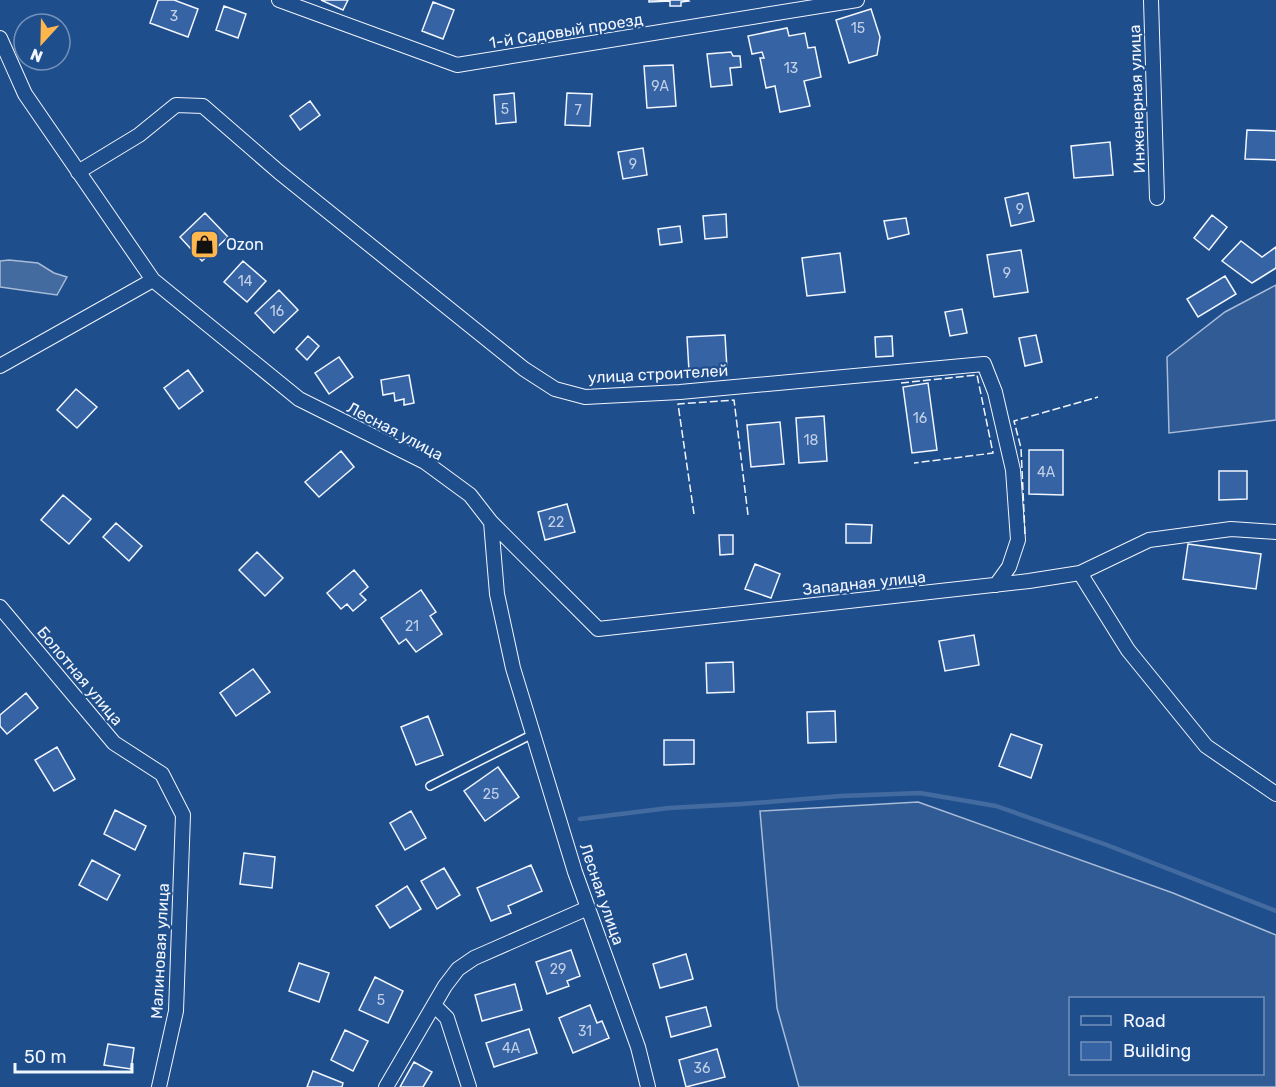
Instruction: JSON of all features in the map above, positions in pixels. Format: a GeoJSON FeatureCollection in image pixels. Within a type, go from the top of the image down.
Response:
{"type":"FeatureCollection","features":[{"type":"Feature","properties":{"kind":"street","name":"1-й Садовый проезд"},"geometry":{"type":"LineString","coordinates":[[279,0],[457,65],[857,0]]}},
{"type":"Feature","properties":{"kind":"street","name":"Инженерная улица"},"geometry":{"type":"LineString","coordinates":[[1151,0],[1157,198]]}},
{"type":"Feature","properties":{"kind":"street","name":"Лесная улица"},"geometry":{"type":"LineString","coordinates":[[0,38],[25,94],[153,280],[300,399],[425,462],[470,495],[491,522],[497,594],[513,668],[588,908],[638,1047],[648,1087]]}},
{"type":"Feature","properties":{"kind":"street","name":"улица строителей"},"geometry":{"type":"LineString","coordinates":[[78,172],[138,135],[176,105],[203,106],[279,172],[524,369],[555,389],[585,397],[680,392],[984,364],[994,392],[1013,470],[1018,540],[1009,567],[996,585]]}},
{"type":"Feature","properties":{"kind":"street"},"geometry":{"type":"LineString","coordinates":[[0,366],[153,280]]}},
{"type":"Feature","properties":{"kind":"street","name":"Западная улица"},"geometry":{"type":"LineString","coordinates":[[491,522],[598,629],[996,585],[1080,573],[1149,540],[1231,529],[1276,532]]}},
{"type":"Feature","properties":{"kind":"street"},"geometry":{"type":"LineString","coordinates":[[1080,573],[1128,650],[1206,746],[1276,794]]}},
{"type":"Feature","properties":{"kind":"street","name":"Болотная улица"},"geometry":{"type":"LineString","coordinates":[[0,607],[114,743],[162,774],[183,815]]}},
{"type":"Feature","properties":{"kind":"street","name":"Малиновая улица"},"geometry":{"type":"LineString","coordinates":[[159,1087],[176,1011],[183,815]]}},
{"type":"Feature","properties":{"kind":"street"},"geometry":{"type":"LineString","coordinates":[[386,1087],[445,986],[458,969],[474,958],[588,908]]}},
{"type":"Feature","properties":{"kind":"street"},"geometry":{"type":"LineString","coordinates":[[434,1005],[447,1018],[469,1087]]}},
{"type":"Feature","properties":{"kind":"lane"},"geometry":{"type":"LineString","coordinates":[[430,786],[533,734]]}},
{"type":"Feature","properties":{"kind":"shaded area"},"geometry":{"type":"Polygon","coordinates":[[[0,261],[38,263],[54,273],[67,277],[57,295],[0,287],[0,261]]]}},
{"type":"Feature","properties":{"kind":"shaded area"},"geometry":{"type":"Polygon","coordinates":[[[1276,285],[1276,420],[1169,433],[1167,357],[1225,312],[1276,285]]]}},
{"type":"Feature","properties":{"kind":"shaded area"},"geometry":{"type":"Polygon","coordinates":[[[918,802],[1173,893],[1276,935],[1276,1087],[799,1087],[777,1008],[760,811],[918,802]]]}},
{"type":"Feature","properties":{"kind":"building"},"geometry":{"type":"Polygon","coordinates":[[[158,0],[174,0],[198,9],[188,37],[150,23],[158,0]]]}},
{"type":"Feature","properties":{"kind":"building"},"geometry":{"type":"Polygon","coordinates":[[[321,0],[348,0],[343,10],[321,0]]]}},
{"type":"Feature","properties":{"kind":"building"},"geometry":{"type":"Polygon","coordinates":[[[649,0],[689,1],[681,2],[681,6],[670,6],[670,1],[649,2],[649,0]]]}},
{"type":"Feature","properties":{"kind":"building"},"geometry":{"type":"Polygon","coordinates":[[[433,2],[454,10],[443,39],[422,31],[433,2]]]}},
{"type":"Feature","properties":{"kind":"building"},"geometry":{"type":"Polygon","coordinates":[[[224,6],[246,14],[238,38],[216,30],[224,6]]]}},
{"type":"Feature","properties":{"kind":"building"},"geometry":{"type":"Polygon","coordinates":[[[871,9],[880,37],[877,55],[849,63],[836,20],[871,9]]]}},
{"type":"Feature","properties":{"kind":"building"},"geometry":{"type":"Polygon","coordinates":[[[787,28],[789,36],[805,33],[808,48],[815,47],[821,77],[804,81],[810,106],[780,112],[775,86],[766,88],[760,58],[764,58],[762,52],[752,54],[748,36],[787,28]]]}},
{"type":"Feature","properties":{"kind":"building"},"geometry":{"type":"Polygon","coordinates":[[[731,52],[733,56],[740,56],[741,67],[730,68],[732,85],[711,87],[707,54],[731,52]]]}},
{"type":"Feature","properties":{"kind":"building"},"geometry":{"type":"Polygon","coordinates":[[[673,65],[676,106],[647,108],[644,66],[673,65]]]}},
{"type":"Feature","properties":{"kind":"building"},"geometry":{"type":"Polygon","coordinates":[[[514,93],[516,122],[496,124],[494,95],[514,93]]]}},
{"type":"Feature","properties":{"kind":"building"},"geometry":{"type":"Polygon","coordinates":[[[567,93],[592,94],[590,126],[565,125],[567,93]]]}},
{"type":"Feature","properties":{"kind":"building"},"geometry":{"type":"Polygon","coordinates":[[[310,101],[320,115],[300,130],[290,116],[310,101]]]}},
{"type":"Feature","properties":{"kind":"building"},"geometry":{"type":"Polygon","coordinates":[[[1247,130],[1276,131],[1276,160],[1245,159],[1247,130]]]}},
{"type":"Feature","properties":{"kind":"building"},"geometry":{"type":"Polygon","coordinates":[[[1110,142],[1113,175],[1074,178],[1071,146],[1110,142]]]}},
{"type":"Feature","properties":{"kind":"building"},"geometry":{"type":"Polygon","coordinates":[[[643,148],[647,175],[623,179],[618,152],[643,148]]]}},
{"type":"Feature","properties":{"kind":"building"},"geometry":{"type":"Polygon","coordinates":[[[1028,193],[1034,221],[1011,226],[1005,198],[1028,193]]]}},
{"type":"Feature","properties":{"kind":"building"},"geometry":{"type":"Polygon","coordinates":[[[205,213],[228,237],[202,261],[180,237],[205,213]]]}},
{"type":"Feature","properties":{"kind":"building"},"geometry":{"type":"Polygon","coordinates":[[[726,214],[727,237],[705,239],[703,216],[726,214]]]}},
{"type":"Feature","properties":{"kind":"building"},"geometry":{"type":"Polygon","coordinates":[[[1212,215],[1227,227],[1209,250],[1194,238],[1212,215]]]}},
{"type":"Feature","properties":{"kind":"building"},"geometry":{"type":"Polygon","coordinates":[[[906,218],[909,234],[888,239],[884,221],[906,218]]]}},
{"type":"Feature","properties":{"kind":"building"},"geometry":{"type":"Polygon","coordinates":[[[680,226],[682,242],[660,245],[658,229],[680,226]]]}},
{"type":"Feature","properties":{"kind":"building"},"geometry":{"type":"Polygon","coordinates":[[[1241,241],[1262,257],[1276,247],[1276,268],[1252,283],[1222,261],[1241,241]]]}},
{"type":"Feature","properties":{"kind":"building"},"geometry":{"type":"Polygon","coordinates":[[[1021,250],[1028,292],[994,297],[987,255],[1021,250]]]}},
{"type":"Feature","properties":{"kind":"building"},"geometry":{"type":"Polygon","coordinates":[[[840,253],[845,292],[807,296],[802,258],[840,253]]]}},
{"type":"Feature","properties":{"kind":"building"},"geometry":{"type":"Polygon","coordinates":[[[243,261],[266,281],[247,302],[224,282],[243,261]]]}},
{"type":"Feature","properties":{"kind":"building"},"geometry":{"type":"Polygon","coordinates":[[[1225,276],[1236,294],[1198,317],[1187,299],[1225,276]]]}},
{"type":"Feature","properties":{"kind":"building"},"geometry":{"type":"Polygon","coordinates":[[[279,290],[298,310],[274,333],[255,313],[279,290]]]}},
{"type":"Feature","properties":{"kind":"building"},"geometry":{"type":"Polygon","coordinates":[[[962,309],[967,333],[950,336],[945,312],[962,309]]]}},
{"type":"Feature","properties":{"kind":"building"},"geometry":{"type":"Polygon","coordinates":[[[725,335],[727,369],[689,371],[687,337],[725,335]]]}},
{"type":"Feature","properties":{"kind":"building"},"geometry":{"type":"Polygon","coordinates":[[[1036,335],[1042,362],[1025,366],[1019,338],[1036,335]]]}},
{"type":"Feature","properties":{"kind":"building"},"geometry":{"type":"Polygon","coordinates":[[[308,336],[319,346],[307,360],[296,349],[308,336]]]}},
{"type":"Feature","properties":{"kind":"building"},"geometry":{"type":"Polygon","coordinates":[[[892,336],[893,356],[876,357],[875,337],[892,336]]]}},
{"type":"Feature","properties":{"kind":"building"},"geometry":{"type":"Polygon","coordinates":[[[339,357],[353,377],[329,394],[315,373],[339,357]]]}},
{"type":"Feature","properties":{"kind":"building"},"geometry":{"type":"Polygon","coordinates":[[[188,370],[203,391],[179,409],[164,388],[188,370]]]}},
{"type":"Feature","properties":{"kind":"building"},"geometry":{"type":"Polygon","coordinates":[[[409,375],[414,403],[404,405],[404,399],[395,401],[394,393],[383,395],[381,380],[409,375]]]}},
{"type":"Feature","properties":{"kind":"building"},"geometry":{"type":"Polygon","coordinates":[[[928,383],[937,450],[912,453],[903,387],[928,383]]]}},
{"type":"Feature","properties":{"kind":"building"},"geometry":{"type":"Polygon","coordinates":[[[76,389],[97,407],[77,428],[57,410],[76,389]]]}},
{"type":"Feature","properties":{"kind":"building"},"geometry":{"type":"Polygon","coordinates":[[[824,416],[827,461],[799,463],[796,418],[824,416]]]}},
{"type":"Feature","properties":{"kind":"building"},"geometry":{"type":"Polygon","coordinates":[[[780,422],[784,464],[751,467],[747,425],[780,422]]]}},
{"type":"Feature","properties":{"kind":"building"},"geometry":{"type":"Polygon","coordinates":[[[1029,450],[1063,450],[1063,495],[1029,494],[1029,450]]]}},
{"type":"Feature","properties":{"kind":"building"},"geometry":{"type":"Polygon","coordinates":[[[341,451],[354,467],[319,497],[305,482],[341,451]]]}},
{"type":"Feature","properties":{"kind":"building"},"geometry":{"type":"Polygon","coordinates":[[[1219,471],[1247,471],[1247,499],[1219,500],[1219,471]]]}},
{"type":"Feature","properties":{"kind":"building"},"geometry":{"type":"Polygon","coordinates":[[[63,495],[91,519],[69,544],[41,520],[63,495]]]}},
{"type":"Feature","properties":{"kind":"building"},"geometry":{"type":"Polygon","coordinates":[[[567,504],[575,532],[545,540],[538,512],[567,504]]]}},
{"type":"Feature","properties":{"kind":"building"},"geometry":{"type":"Polygon","coordinates":[[[116,523],[142,546],[129,561],[103,537],[116,523]]]}},
{"type":"Feature","properties":{"kind":"building"},"geometry":{"type":"Polygon","coordinates":[[[846,524],[872,525],[871,543],[846,543],[846,524]]]}},
{"type":"Feature","properties":{"kind":"building"},"geometry":{"type":"Polygon","coordinates":[[[719,535],[733,535],[733,554],[720,555],[719,535]]]}},
{"type":"Feature","properties":{"kind":"building"},"geometry":{"type":"Polygon","coordinates":[[[1188,544],[1261,554],[1256,589],[1183,579],[1188,544]]]}},
{"type":"Feature","properties":{"kind":"building"},"geometry":{"type":"Polygon","coordinates":[[[257,552],[283,578],[265,596],[239,570],[257,552]]]}},
{"type":"Feature","properties":{"kind":"building"},"geometry":{"type":"Polygon","coordinates":[[[755,564],[780,574],[771,598],[745,589],[755,564]]]}},
{"type":"Feature","properties":{"kind":"building"},"geometry":{"type":"Polygon","coordinates":[[[354,570],[368,587],[360,594],[366,600],[353,611],[347,604],[341,609],[327,593],[354,570]]]}},
{"type":"Feature","properties":{"kind":"building"},"geometry":{"type":"Polygon","coordinates":[[[421,590],[436,612],[430,616],[442,634],[416,652],[406,639],[399,644],[381,618],[421,590]]]}},
{"type":"Feature","properties":{"kind":"building"},"geometry":{"type":"Polygon","coordinates":[[[974,635],[979,665],[945,671],[939,641],[974,635]]]}},
{"type":"Feature","properties":{"kind":"building"},"geometry":{"type":"Polygon","coordinates":[[[733,662],[734,692],[707,693],[706,663],[733,662]]]}},
{"type":"Feature","properties":{"kind":"building"},"geometry":{"type":"Polygon","coordinates":[[[253,669],[270,692],[236,716],[220,693],[253,669]]]}},
{"type":"Feature","properties":{"kind":"building"},"geometry":{"type":"Polygon","coordinates":[[[26,693],[38,708],[7,734],[0,726],[0,715],[26,693]]]}},
{"type":"Feature","properties":{"kind":"building"},"geometry":{"type":"Polygon","coordinates":[[[835,711],[836,742],[808,743],[807,712],[835,711]]]}},
{"type":"Feature","properties":{"kind":"building"},"geometry":{"type":"Polygon","coordinates":[[[428,716],[443,755],[416,765],[401,727],[428,716]]]}},
{"type":"Feature","properties":{"kind":"building"},"geometry":{"type":"Polygon","coordinates":[[[1011,734],[1042,745],[1031,778],[999,766],[1011,734]]]}},
{"type":"Feature","properties":{"kind":"building"},"geometry":{"type":"Polygon","coordinates":[[[664,740],[694,740],[694,764],[664,765],[664,740]]]}},
{"type":"Feature","properties":{"kind":"building"},"geometry":{"type":"Polygon","coordinates":[[[57,747],[75,779],[54,791],[35,760],[57,747]]]}},
{"type":"Feature","properties":{"kind":"building"},"geometry":{"type":"Polygon","coordinates":[[[498,767],[519,797],[485,821],[464,791],[498,767]]]}},
{"type":"Feature","properties":{"kind":"building"},"geometry":{"type":"Polygon","coordinates":[[[115,810],[146,826],[135,850],[104,834],[115,810]]]}},
{"type":"Feature","properties":{"kind":"building"},"geometry":{"type":"Polygon","coordinates":[[[411,811],[426,838],[405,850],[390,823],[411,811]]]}},
{"type":"Feature","properties":{"kind":"building"},"geometry":{"type":"Polygon","coordinates":[[[244,853],[275,857],[272,888],[240,884],[244,853]]]}},
{"type":"Feature","properties":{"kind":"building"},"geometry":{"type":"Polygon","coordinates":[[[92,860],[120,875],[107,900],[79,885],[92,860]]]}},
{"type":"Feature","properties":{"kind":"building"},"geometry":{"type":"Polygon","coordinates":[[[531,865],[542,891],[508,906],[511,913],[491,921],[477,888],[531,865]]]}},
{"type":"Feature","properties":{"kind":"building"},"geometry":{"type":"Polygon","coordinates":[[[444,868],[460,895],[437,909],[421,881],[444,868]]]}},
{"type":"Feature","properties":{"kind":"building"},"geometry":{"type":"Polygon","coordinates":[[[407,886],[421,909],[390,928],[376,906],[407,886]]]}},
{"type":"Feature","properties":{"kind":"building"},"geometry":{"type":"Polygon","coordinates":[[[571,950],[580,976],[567,981],[569,986],[547,994],[536,962],[571,950]]]}},
{"type":"Feature","properties":{"kind":"building"},"geometry":{"type":"Polygon","coordinates":[[[686,954],[693,979],[660,988],[653,964],[686,954]]]}},
{"type":"Feature","properties":{"kind":"building"},"geometry":{"type":"Polygon","coordinates":[[[299,963],[329,973],[319,1002],[289,991],[299,963]]]}},
{"type":"Feature","properties":{"kind":"building"},"geometry":{"type":"Polygon","coordinates":[[[375,977],[403,991],[388,1023],[359,1010],[375,977]]]}},
{"type":"Feature","properties":{"kind":"building"},"geometry":{"type":"Polygon","coordinates":[[[515,984],[522,1010],[482,1021],[475,995],[515,984]]]}},
{"type":"Feature","properties":{"kind":"building"},"geometry":{"type":"Polygon","coordinates":[[[590,1005],[597,1023],[602,1021],[609,1038],[573,1053],[559,1018],[590,1005]]]}},
{"type":"Feature","properties":{"kind":"building"},"geometry":{"type":"Polygon","coordinates":[[[706,1007],[711,1026],[671,1037],[666,1017],[706,1007]]]}},
{"type":"Feature","properties":{"kind":"building"},"geometry":{"type":"Polygon","coordinates":[[[529,1029],[537,1053],[494,1067],[486,1043],[529,1029]]]}},
{"type":"Feature","properties":{"kind":"building"},"geometry":{"type":"Polygon","coordinates":[[[345,1030],[368,1041],[353,1071],[331,1060],[345,1030]]]}},
{"type":"Feature","properties":{"kind":"building"},"geometry":{"type":"Polygon","coordinates":[[[108,1044],[134,1048],[131,1069],[104,1065],[108,1044]]]}},
{"type":"Feature","properties":{"kind":"building"},"geometry":{"type":"Polygon","coordinates":[[[717,1049],[725,1077],[686,1087],[679,1060],[717,1049]]]}},
{"type":"Feature","properties":{"kind":"building"},"geometry":{"type":"Polygon","coordinates":[[[414,1062],[432,1072],[423,1087],[400,1087],[414,1062]]]}},
{"type":"Feature","properties":{"kind":"building"},"geometry":{"type":"Polygon","coordinates":[[[313,1071],[343,1083],[342,1087],[307,1087],[313,1071]]]}},
{"type":"Feature","properties":{"kind":"waterway"},"geometry":{"type":"LineString","coordinates":[[580,819],[669,808],[920,793],[996,806],[1107,845],[1276,911]]}},
{"type":"Feature","properties":{"kind":"fence"},"geometry":{"type":"LineString","coordinates":[[901,383],[977,375],[993,453],[914,463]]}},
{"type":"Feature","properties":{"kind":"fence"},"geometry":{"type":"LineString","coordinates":[[1025,534],[1021,448],[1014,421],[1098,397]]}},
{"type":"Feature","properties":{"kind":"fence"},"geometry":{"type":"LineString","coordinates":[[694,514],[678,404],[734,400],[748,515]]}},
{"type":"Feature","properties":{"kind":"place","name":"Ozon"},"geometry":{"type":"Point","coordinates":[205,244]}}]}
